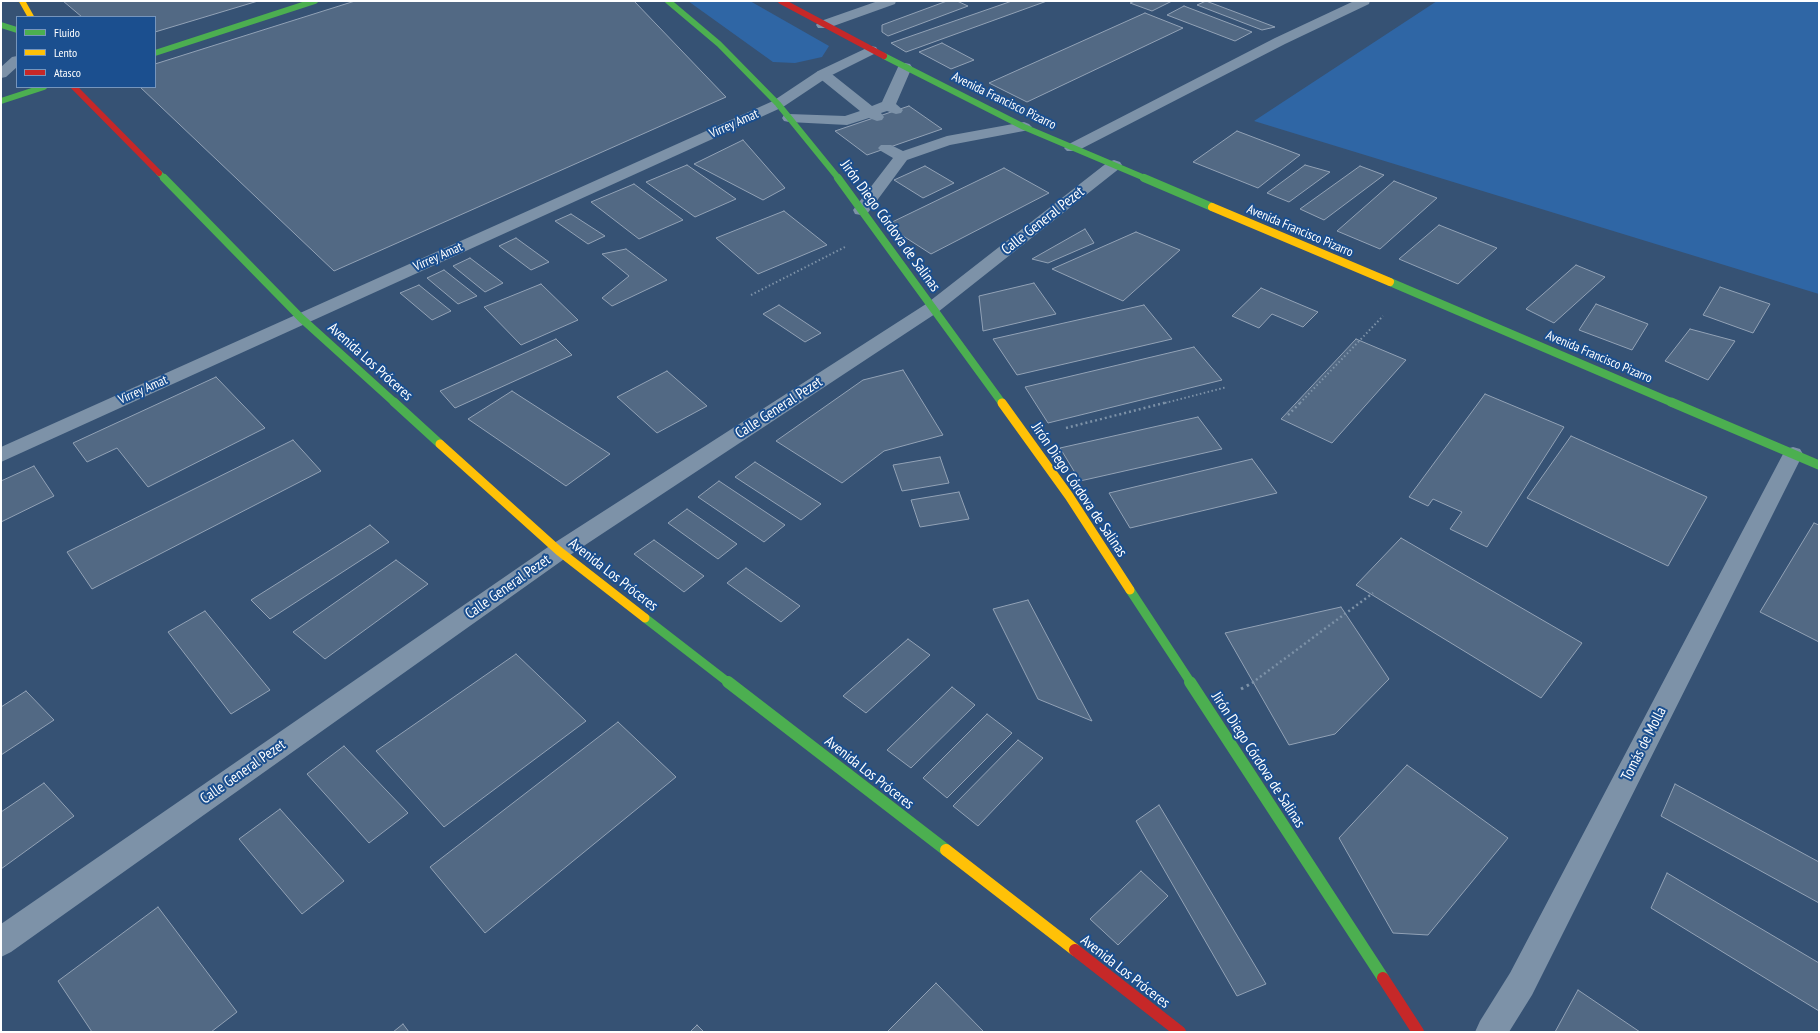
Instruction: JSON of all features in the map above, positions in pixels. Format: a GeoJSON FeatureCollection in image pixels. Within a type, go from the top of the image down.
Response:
{"type":"FeatureCollection","features":[{"type":"Feature","properties":{"kind":"main road"},"geometry":{"type":"LineString","coordinates":[[22,1],[30,16]]}},
{"type":"Feature","properties":{"kind":"main road"},"geometry":{"type":"LineString","coordinates":[[156,53],[315,1]]}},
{"type":"Feature","properties":{"kind":"main road","name":"Jirón Diego Córdova de Salinas"},"geometry":{"type":"LineString","coordinates":[[668,1],[719,44],[778,104],[824,159],[1027,438],[1069,496],[1418,1032]]}},
{"type":"Feature","properties":{"kind":"main road","name":"Avenida Francisco Pizarro"},"geometry":{"type":"LineString","coordinates":[[781,1],[871,50],[1024,127],[1187,198],[1819,465]]}},
{"type":"Feature","properties":{"kind":"main road"},"geometry":{"type":"LineString","coordinates":[[1,25],[16,30]]}},
{"type":"Feature","properties":{"kind":"main road"},"geometry":{"type":"LineString","coordinates":[[1,101],[41,88]]}},
{"type":"Feature","properties":{"kind":"main road","name":"Avenida Los Próceres"},"geometry":{"type":"LineString","coordinates":[[75,88],[301,318],[559,551],[1180,1032]]}},
{"type":"Feature","properties":{"kind":"street"},"geometry":{"type":"LineString","coordinates":[[824,25],[890,1]]}},
{"type":"Feature","properties":{"kind":"street"},"geometry":{"type":"LineString","coordinates":[[1072,148],[1280,41],[1364,1]]}},
{"type":"Feature","properties":{"kind":"street","name":"Virrey Amat"},"geometry":{"type":"LineString","coordinates":[[1,455],[301,318],[778,104],[822,74],[871,50]]}},
{"type":"Feature","properties":{"kind":"street"},"geometry":{"type":"LineString","coordinates":[[1,74],[16,61]]}},
{"type":"Feature","properties":{"kind":"street"},"geometry":{"type":"LineString","coordinates":[[789,118],[850,123],[892,107],[905,67]]}},
{"type":"Feature","properties":{"kind":"street"},"geometry":{"type":"LineString","coordinates":[[822,74],[874,114]]}},
{"type":"Feature","properties":{"kind":"street"},"geometry":{"type":"LineString","coordinates":[[861,210],[902,157],[946,141],[1024,127]]}},
{"type":"Feature","properties":{"kind":"street"},"geometry":{"type":"LineString","coordinates":[[932,132],[946,141]]}},
{"type":"Feature","properties":{"kind":"street"},"geometry":{"type":"LineString","coordinates":[[912,140],[925,149]]}},
{"type":"Feature","properties":{"kind":"street"},"geometry":{"type":"LineString","coordinates":[[886,148],[902,157]]}},
{"type":"Feature","properties":{"kind":"street","name":"Calle General Pezet"},"geometry":{"type":"LineString","coordinates":[[1,942],[559,551],[932,308],[1114,165]]}},
{"type":"Feature","properties":{"kind":"street","name":"Tomás de Molla"},"geometry":{"type":"LineString","coordinates":[[1491,1032],[1521,984],[1793,454]]}},
{"type":"Feature","properties":{"kind":"path"},"geometry":{"type":"LineString","coordinates":[[751,295],[876,231]]}},
{"type":"Feature","properties":{"kind":"path"},"geometry":{"type":"LineString","coordinates":[[1288,415],[1406,290]]}},
{"type":"Feature","properties":{"kind":"path"},"geometry":{"type":"LineString","coordinates":[[1027,438],[1227,387]]}},
{"type":"Feature","properties":{"kind":"path"},"geometry":{"type":"LineString","coordinates":[[1207,708],[1259,679],[1373,593]]}},
{"type":"Feature","properties":{"kind":"shaded area"},"geometry":{"type":"Polygon","coordinates":[[[688,1],[750,1],[829,46],[822,57],[795,63],[773,62],[688,1]]]}},
{"type":"Feature","properties":{"kind":"shaded area"},"geometry":{"type":"Polygon","coordinates":[[[1437,1],[1819,1],[1819,294],[1254,121],[1437,1]]]}},
{"type":"Feature","properties":{"kind":"building"},"geometry":{"type":"Polygon","coordinates":[[[63,1],[258,1],[156,32],[156,16],[81,16],[63,1]]]}},
{"type":"Feature","properties":{"kind":"building"},"geometry":{"type":"Polygon","coordinates":[[[355,1],[634,1],[726,97],[334,271],[141,88],[156,88],[156,64],[355,1]]]}},
{"type":"Feature","properties":{"kind":"building"},"geometry":{"type":"Polygon","coordinates":[[[947,1],[957,1],[968,6],[888,36],[882,32],[882,25],[947,1]]]}},
{"type":"Feature","properties":{"kind":"building"},"geometry":{"type":"Polygon","coordinates":[[[1012,1],[1047,1],[906,52],[891,43],[1012,1]]]}},
{"type":"Feature","properties":{"kind":"building"},"geometry":{"type":"Polygon","coordinates":[[[1135,1],[1172,1],[1152,11],[1130,3],[1135,1]]]}},
{"type":"Feature","properties":{"kind":"building"},"geometry":{"type":"Polygon","coordinates":[[[1206,1],[1275,27],[1262,30],[1197,5],[1206,1]]]}},
{"type":"Feature","properties":{"kind":"building"},"geometry":{"type":"Polygon","coordinates":[[[1184,6],[1252,32],[1235,41],[1167,15],[1184,6]]]}},
{"type":"Feature","properties":{"kind":"building"},"geometry":{"type":"Polygon","coordinates":[[[1145,13],[1183,28],[1027,102],[989,83],[1145,13]]]}},
{"type":"Feature","properties":{"kind":"building"},"geometry":{"type":"Polygon","coordinates":[[[942,43],[974,60],[951,69],[919,52],[942,43]]]}},
{"type":"Feature","properties":{"kind":"building"},"geometry":{"type":"Polygon","coordinates":[[[909,106],[942,129],[867,155],[835,131],[909,106]]]}},
{"type":"Feature","properties":{"kind":"building"},"geometry":{"type":"Polygon","coordinates":[[[1237,131],[1300,155],[1258,188],[1193,162],[1237,131]]]}},
{"type":"Feature","properties":{"kind":"building"},"geometry":{"type":"Polygon","coordinates":[[[743,140],[785,188],[763,200],[694,164],[743,140]]]}},
{"type":"Feature","properties":{"kind":"building"},"geometry":{"type":"Polygon","coordinates":[[[687,165],[736,199],[695,217],[646,182],[687,165]]]}},
{"type":"Feature","properties":{"kind":"building"},"geometry":{"type":"Polygon","coordinates":[[[1305,165],[1330,172],[1289,202],[1267,193],[1305,165]]]}},
{"type":"Feature","properties":{"kind":"building"},"geometry":{"type":"Polygon","coordinates":[[[925,166],[954,183],[923,198],[894,180],[925,166]]]}},
{"type":"Feature","properties":{"kind":"building"},"geometry":{"type":"Polygon","coordinates":[[[1360,166],[1384,175],[1324,220],[1300,209],[1360,166]]]}},
{"type":"Feature","properties":{"kind":"building"},"geometry":{"type":"Polygon","coordinates":[[[1004,168],[1049,193],[931,254],[886,225],[1004,168]]]}},
{"type":"Feature","properties":{"kind":"building"},"geometry":{"type":"Polygon","coordinates":[[[1394,181],[1437,198],[1380,249],[1337,231],[1394,181]]]}},
{"type":"Feature","properties":{"kind":"building"},"geometry":{"type":"Polygon","coordinates":[[[634,184],[683,220],[639,239],[591,202],[634,184]]]}},
{"type":"Feature","properties":{"kind":"building"},"geometry":{"type":"Polygon","coordinates":[[[784,211],[827,245],[758,274],[716,238],[784,211]]]}},
{"type":"Feature","properties":{"kind":"building"},"geometry":{"type":"Polygon","coordinates":[[[571,214],[605,236],[588,244],[555,221],[571,214]]]}},
{"type":"Feature","properties":{"kind":"building"},"geometry":{"type":"Polygon","coordinates":[[[1439,225],[1497,248],[1458,284],[1399,259],[1439,225]]]}},
{"type":"Feature","properties":{"kind":"building"},"geometry":{"type":"Polygon","coordinates":[[[1085,229],[1094,243],[1048,263],[1032,259],[1085,229]]]}},
{"type":"Feature","properties":{"kind":"building"},"geometry":{"type":"Polygon","coordinates":[[[1136,232],[1180,250],[1123,301],[1052,269],[1136,232]]]}},
{"type":"Feature","properties":{"kind":"building"},"geometry":{"type":"Polygon","coordinates":[[[516,238],[549,262],[531,270],[499,246],[516,238]]]}},
{"type":"Feature","properties":{"kind":"building"},"geometry":{"type":"Polygon","coordinates":[[[626,249],[667,280],[612,306],[602,298],[629,276],[602,254],[626,249]]]}},
{"type":"Feature","properties":{"kind":"building"},"geometry":{"type":"Polygon","coordinates":[[[470,258],[503,283],[485,292],[453,266],[470,258]]]}},
{"type":"Feature","properties":{"kind":"building"},"geometry":{"type":"Polygon","coordinates":[[[1576,265],[1605,277],[1554,323],[1526,309],[1576,265]]]}},
{"type":"Feature","properties":{"kind":"building"},"geometry":{"type":"Polygon","coordinates":[[[444,270],[477,296],[458,304],[427,278],[444,270]]]}},
{"type":"Feature","properties":{"kind":"building"},"geometry":{"type":"Polygon","coordinates":[[[1034,283],[1056,314],[983,331],[979,296],[1034,283]]]}},
{"type":"Feature","properties":{"kind":"building"},"geometry":{"type":"Polygon","coordinates":[[[541,284],[578,320],[521,345],[484,307],[541,284]]]}},
{"type":"Feature","properties":{"kind":"building"},"geometry":{"type":"Polygon","coordinates":[[[419,285],[451,311],[432,320],[400,293],[419,285]]]}},
{"type":"Feature","properties":{"kind":"building"},"geometry":{"type":"Polygon","coordinates":[[[1720,287],[1770,304],[1753,333],[1703,315],[1720,287]]]}},
{"type":"Feature","properties":{"kind":"building"},"geometry":{"type":"Polygon","coordinates":[[[1261,288],[1318,312],[1303,327],[1272,314],[1259,328],[1232,316],[1261,288]]]}},
{"type":"Feature","properties":{"kind":"building"},"geometry":{"type":"Polygon","coordinates":[[[1596,304],[1648,324],[1632,350],[1579,330],[1596,304]]]}},
{"type":"Feature","properties":{"kind":"building"},"geometry":{"type":"Polygon","coordinates":[[[779,305],[821,333],[805,342],[763,314],[779,305]]]}},
{"type":"Feature","properties":{"kind":"building"},"geometry":{"type":"Polygon","coordinates":[[[1144,305],[1172,339],[1017,375],[993,339],[1144,305]]]}},
{"type":"Feature","properties":{"kind":"building"},"geometry":{"type":"Polygon","coordinates":[[[1690,329],[1735,341],[1708,380],[1665,361],[1690,329]]]}},
{"type":"Feature","properties":{"kind":"building"},"geometry":{"type":"Polygon","coordinates":[[[556,339],[572,355],[455,408],[440,391],[556,339]]]}},
{"type":"Feature","properties":{"kind":"building"},"geometry":{"type":"Polygon","coordinates":[[[1356,339],[1406,360],[1332,443],[1281,419],[1356,339]]]}},
{"type":"Feature","properties":{"kind":"building"},"geometry":{"type":"Polygon","coordinates":[[[1194,347],[1222,380],[1048,423],[1025,387],[1194,347]]]}},
{"type":"Feature","properties":{"kind":"building"},"geometry":{"type":"Polygon","coordinates":[[[903,370],[943,435],[884,451],[842,483],[776,441],[863,380],[903,370]]]}},
{"type":"Feature","properties":{"kind":"building"},"geometry":{"type":"Polygon","coordinates":[[[667,371],[707,406],[657,433],[617,397],[667,371]]]}},
{"type":"Feature","properties":{"kind":"building"},"geometry":{"type":"Polygon","coordinates":[[[216,377],[265,428],[148,487],[117,448],[87,462],[73,443],[216,377]]]}},
{"type":"Feature","properties":{"kind":"building"},"geometry":{"type":"Polygon","coordinates":[[[512,391],[610,454],[566,486],[468,419],[512,391]]]}},
{"type":"Feature","properties":{"kind":"building"},"geometry":{"type":"Polygon","coordinates":[[[1485,394],[1564,427],[1487,547],[1450,529],[1462,512],[1433,499],[1428,506],[1409,497],[1485,394]]]}},
{"type":"Feature","properties":{"kind":"building"},"geometry":{"type":"Polygon","coordinates":[[[1198,417],[1222,449],[1080,481],[1060,448],[1198,417]]]}},
{"type":"Feature","properties":{"kind":"building"},"geometry":{"type":"Polygon","coordinates":[[[1571,436],[1707,497],[1668,566],[1527,498],[1571,436]]]}},
{"type":"Feature","properties":{"kind":"building"},"geometry":{"type":"Polygon","coordinates":[[[293,440],[321,471],[92,589],[67,552],[293,440]]]}},
{"type":"Feature","properties":{"kind":"building"},"geometry":{"type":"Polygon","coordinates":[[[940,457],[949,483],[902,491],[893,465],[940,457]]]}},
{"type":"Feature","properties":{"kind":"building"},"geometry":{"type":"Polygon","coordinates":[[[1252,459],[1277,493],[1130,528],[1109,493],[1252,459]]]}},
{"type":"Feature","properties":{"kind":"building"},"geometry":{"type":"Polygon","coordinates":[[[755,462],[821,504],[801,520],[735,477],[755,462]]]}},
{"type":"Feature","properties":{"kind":"building"},"geometry":{"type":"Polygon","coordinates":[[[34,466],[54,496],[1,522],[1,481],[34,466]]]}},
{"type":"Feature","properties":{"kind":"building"},"geometry":{"type":"Polygon","coordinates":[[[719,481],[785,525],[764,542],[698,497],[719,481]]]}},
{"type":"Feature","properties":{"kind":"building"},"geometry":{"type":"Polygon","coordinates":[[[959,492],[969,519],[920,527],[911,500],[959,492]]]}},
{"type":"Feature","properties":{"kind":"building"},"geometry":{"type":"Polygon","coordinates":[[[687,509],[737,544],[718,559],[668,523],[687,509]]]}},
{"type":"Feature","properties":{"kind":"building"},"geometry":{"type":"Polygon","coordinates":[[[1814,523],[1819,525],[1819,642],[1760,612],[1814,523]]]}},
{"type":"Feature","properties":{"kind":"building"},"geometry":{"type":"Polygon","coordinates":[[[370,525],[389,542],[270,619],[251,600],[370,525]]]}},
{"type":"Feature","properties":{"kind":"building"},"geometry":{"type":"Polygon","coordinates":[[[1401,538],[1582,643],[1541,698],[1356,585],[1401,538]]]}},
{"type":"Feature","properties":{"kind":"building"},"geometry":{"type":"Polygon","coordinates":[[[654,540],[704,576],[684,592],[634,554],[654,540]]]}},
{"type":"Feature","properties":{"kind":"building"},"geometry":{"type":"Polygon","coordinates":[[[396,560],[428,584],[325,659],[293,632],[396,560]]]}},
{"type":"Feature","properties":{"kind":"building"},"geometry":{"type":"Polygon","coordinates":[[[746,568],[800,606],[781,622],[727,583],[746,568]]]}},
{"type":"Feature","properties":{"kind":"building"},"geometry":{"type":"Polygon","coordinates":[[[1028,600],[1092,721],[1038,699],[993,609],[1028,600]]]}},
{"type":"Feature","properties":{"kind":"building"},"geometry":{"type":"Polygon","coordinates":[[[1341,607],[1389,679],[1335,734],[1289,745],[1225,633],[1341,607]]]}},
{"type":"Feature","properties":{"kind":"building"},"geometry":{"type":"Polygon","coordinates":[[[205,611],[270,690],[231,714],[168,632],[205,611]]]}},
{"type":"Feature","properties":{"kind":"building"},"geometry":{"type":"Polygon","coordinates":[[[908,639],[930,655],[866,713],[843,696],[908,639]]]}},
{"type":"Feature","properties":{"kind":"building"},"geometry":{"type":"Polygon","coordinates":[[[516,654],[586,721],[444,827],[376,751],[516,654]]]}},
{"type":"Feature","properties":{"kind":"building"},"geometry":{"type":"Polygon","coordinates":[[[952,687],[975,705],[911,768],[887,750],[952,687]]]}},
{"type":"Feature","properties":{"kind":"building"},"geometry":{"type":"Polygon","coordinates":[[[26,691],[54,720],[1,755],[1,707],[26,691]]]}},
{"type":"Feature","properties":{"kind":"building"},"geometry":{"type":"Polygon","coordinates":[[[987,714],[1012,733],[947,798],[923,778],[987,714]]]}},
{"type":"Feature","properties":{"kind":"building"},"geometry":{"type":"Polygon","coordinates":[[[618,722],[676,777],[485,933],[430,867],[618,722]]]}},
{"type":"Feature","properties":{"kind":"building"},"geometry":{"type":"Polygon","coordinates":[[[1018,740],[1043,758],[978,826],[953,806],[1018,740]]]}},
{"type":"Feature","properties":{"kind":"building"},"geometry":{"type":"Polygon","coordinates":[[[344,746],[408,813],[369,843],[307,774],[344,746]]]}},
{"type":"Feature","properties":{"kind":"building"},"geometry":{"type":"Polygon","coordinates":[[[1407,765],[1508,838],[1428,935],[1393,933],[1339,838],[1407,765]]]}},
{"type":"Feature","properties":{"kind":"building"},"geometry":{"type":"Polygon","coordinates":[[[44,783],[74,816],[1,869],[1,812],[44,783]]]}},
{"type":"Feature","properties":{"kind":"building"},"geometry":{"type":"Polygon","coordinates":[[[1675,784],[1819,862],[1819,903],[1661,816],[1675,784]]]}},
{"type":"Feature","properties":{"kind":"building"},"geometry":{"type":"Polygon","coordinates":[[[1159,805],[1266,984],[1237,996],[1136,821],[1159,805]]]}},
{"type":"Feature","properties":{"kind":"building"},"geometry":{"type":"Polygon","coordinates":[[[280,809],[344,881],[302,914],[239,839],[280,809]]]}},
{"type":"Feature","properties":{"kind":"building"},"geometry":{"type":"Polygon","coordinates":[[[1141,871],[1168,896],[1118,945],[1090,919],[1141,871]]]}},
{"type":"Feature","properties":{"kind":"building"},"geometry":{"type":"Polygon","coordinates":[[[1667,873],[1819,963],[1819,1011],[1651,908],[1667,873]]]}},
{"type":"Feature","properties":{"kind":"building"},"geometry":{"type":"Polygon","coordinates":[[[158,907],[237,1012],[211,1032],[92,1032],[58,981],[158,907]]]}},
{"type":"Feature","properties":{"kind":"building"},"geometry":{"type":"Polygon","coordinates":[[[936,983],[984,1032],[887,1032],[936,983]]]}},
{"type":"Feature","properties":{"kind":"building"},"geometry":{"type":"Polygon","coordinates":[[[1578,990],[1640,1032],[1555,1032],[1578,990]]]}},
{"type":"Feature","properties":{"kind":"building"},"geometry":{"type":"Polygon","coordinates":[[[403,1024],[409,1032],[393,1032],[403,1024]]]}},
{"type":"Feature","properties":{"kind":"building"},"geometry":{"type":"Polygon","coordinates":[[[697,1025],[704,1032],[690,1032],[697,1025]]]}},
{"type":"Feature","properties":{"kind":"traffic: fast"},"geometry":{"type":"LineString","coordinates":[[156,53],[315,1]]}},
{"type":"Feature","properties":{"kind":"traffic: fast"},"geometry":{"type":"LineString","coordinates":[[668,1],[719,44],[778,104],[824,159],[1002,403]]}},
{"type":"Feature","properties":{"kind":"traffic: fast"},"geometry":{"type":"LineString","coordinates":[[1,25],[16,30]]}},
{"type":"Feature","properties":{"kind":"traffic: fast"},"geometry":{"type":"LineString","coordinates":[[884,56],[1024,127],[1212,207]]}},
{"type":"Feature","properties":{"kind":"traffic: fast"},"geometry":{"type":"LineString","coordinates":[[1,101],[41,88]]}},
{"type":"Feature","properties":{"kind":"traffic: fast"},"geometry":{"type":"LineString","coordinates":[[159,173],[301,318],[440,444]]}},
{"type":"Feature","properties":{"kind":"traffic: fast"},"geometry":{"type":"LineString","coordinates":[[1390,282],[1819,465]]}},
{"type":"Feature","properties":{"kind":"traffic: fast"},"geometry":{"type":"LineString","coordinates":[[1130,590],[1383,978]]}},
{"type":"Feature","properties":{"kind":"traffic: fast"},"geometry":{"type":"LineString","coordinates":[[645,618],[946,850]]}},
{"type":"Feature","properties":{"kind":"traffic: slow"},"geometry":{"type":"LineString","coordinates":[[22,1],[30,16]]}},
{"type":"Feature","properties":{"kind":"traffic: slow"},"geometry":{"type":"LineString","coordinates":[[1212,207],[1390,282]]}},
{"type":"Feature","properties":{"kind":"traffic: slow"},"geometry":{"type":"LineString","coordinates":[[1002,403],[1069,496],[1130,590]]}},
{"type":"Feature","properties":{"kind":"traffic: slow"},"geometry":{"type":"LineString","coordinates":[[440,444],[559,551],[645,618]]}},
{"type":"Feature","properties":{"kind":"traffic: slow"},"geometry":{"type":"LineString","coordinates":[[946,850],[1075,950]]}},
{"type":"Feature","properties":{"kind":"traffic: jam"},"geometry":{"type":"LineString","coordinates":[[781,1],[823,25],[884,56]]}},
{"type":"Feature","properties":{"kind":"traffic: jam"},"geometry":{"type":"LineString","coordinates":[[75,88],[159,173]]}},
{"type":"Feature","properties":{"kind":"traffic: jam"},"geometry":{"type":"LineString","coordinates":[[1075,950],[1180,1032]]}},
{"type":"Feature","properties":{"kind":"traffic: jam"},"geometry":{"type":"LineString","coordinates":[[1383,978],[1418,1032]]}}]}
